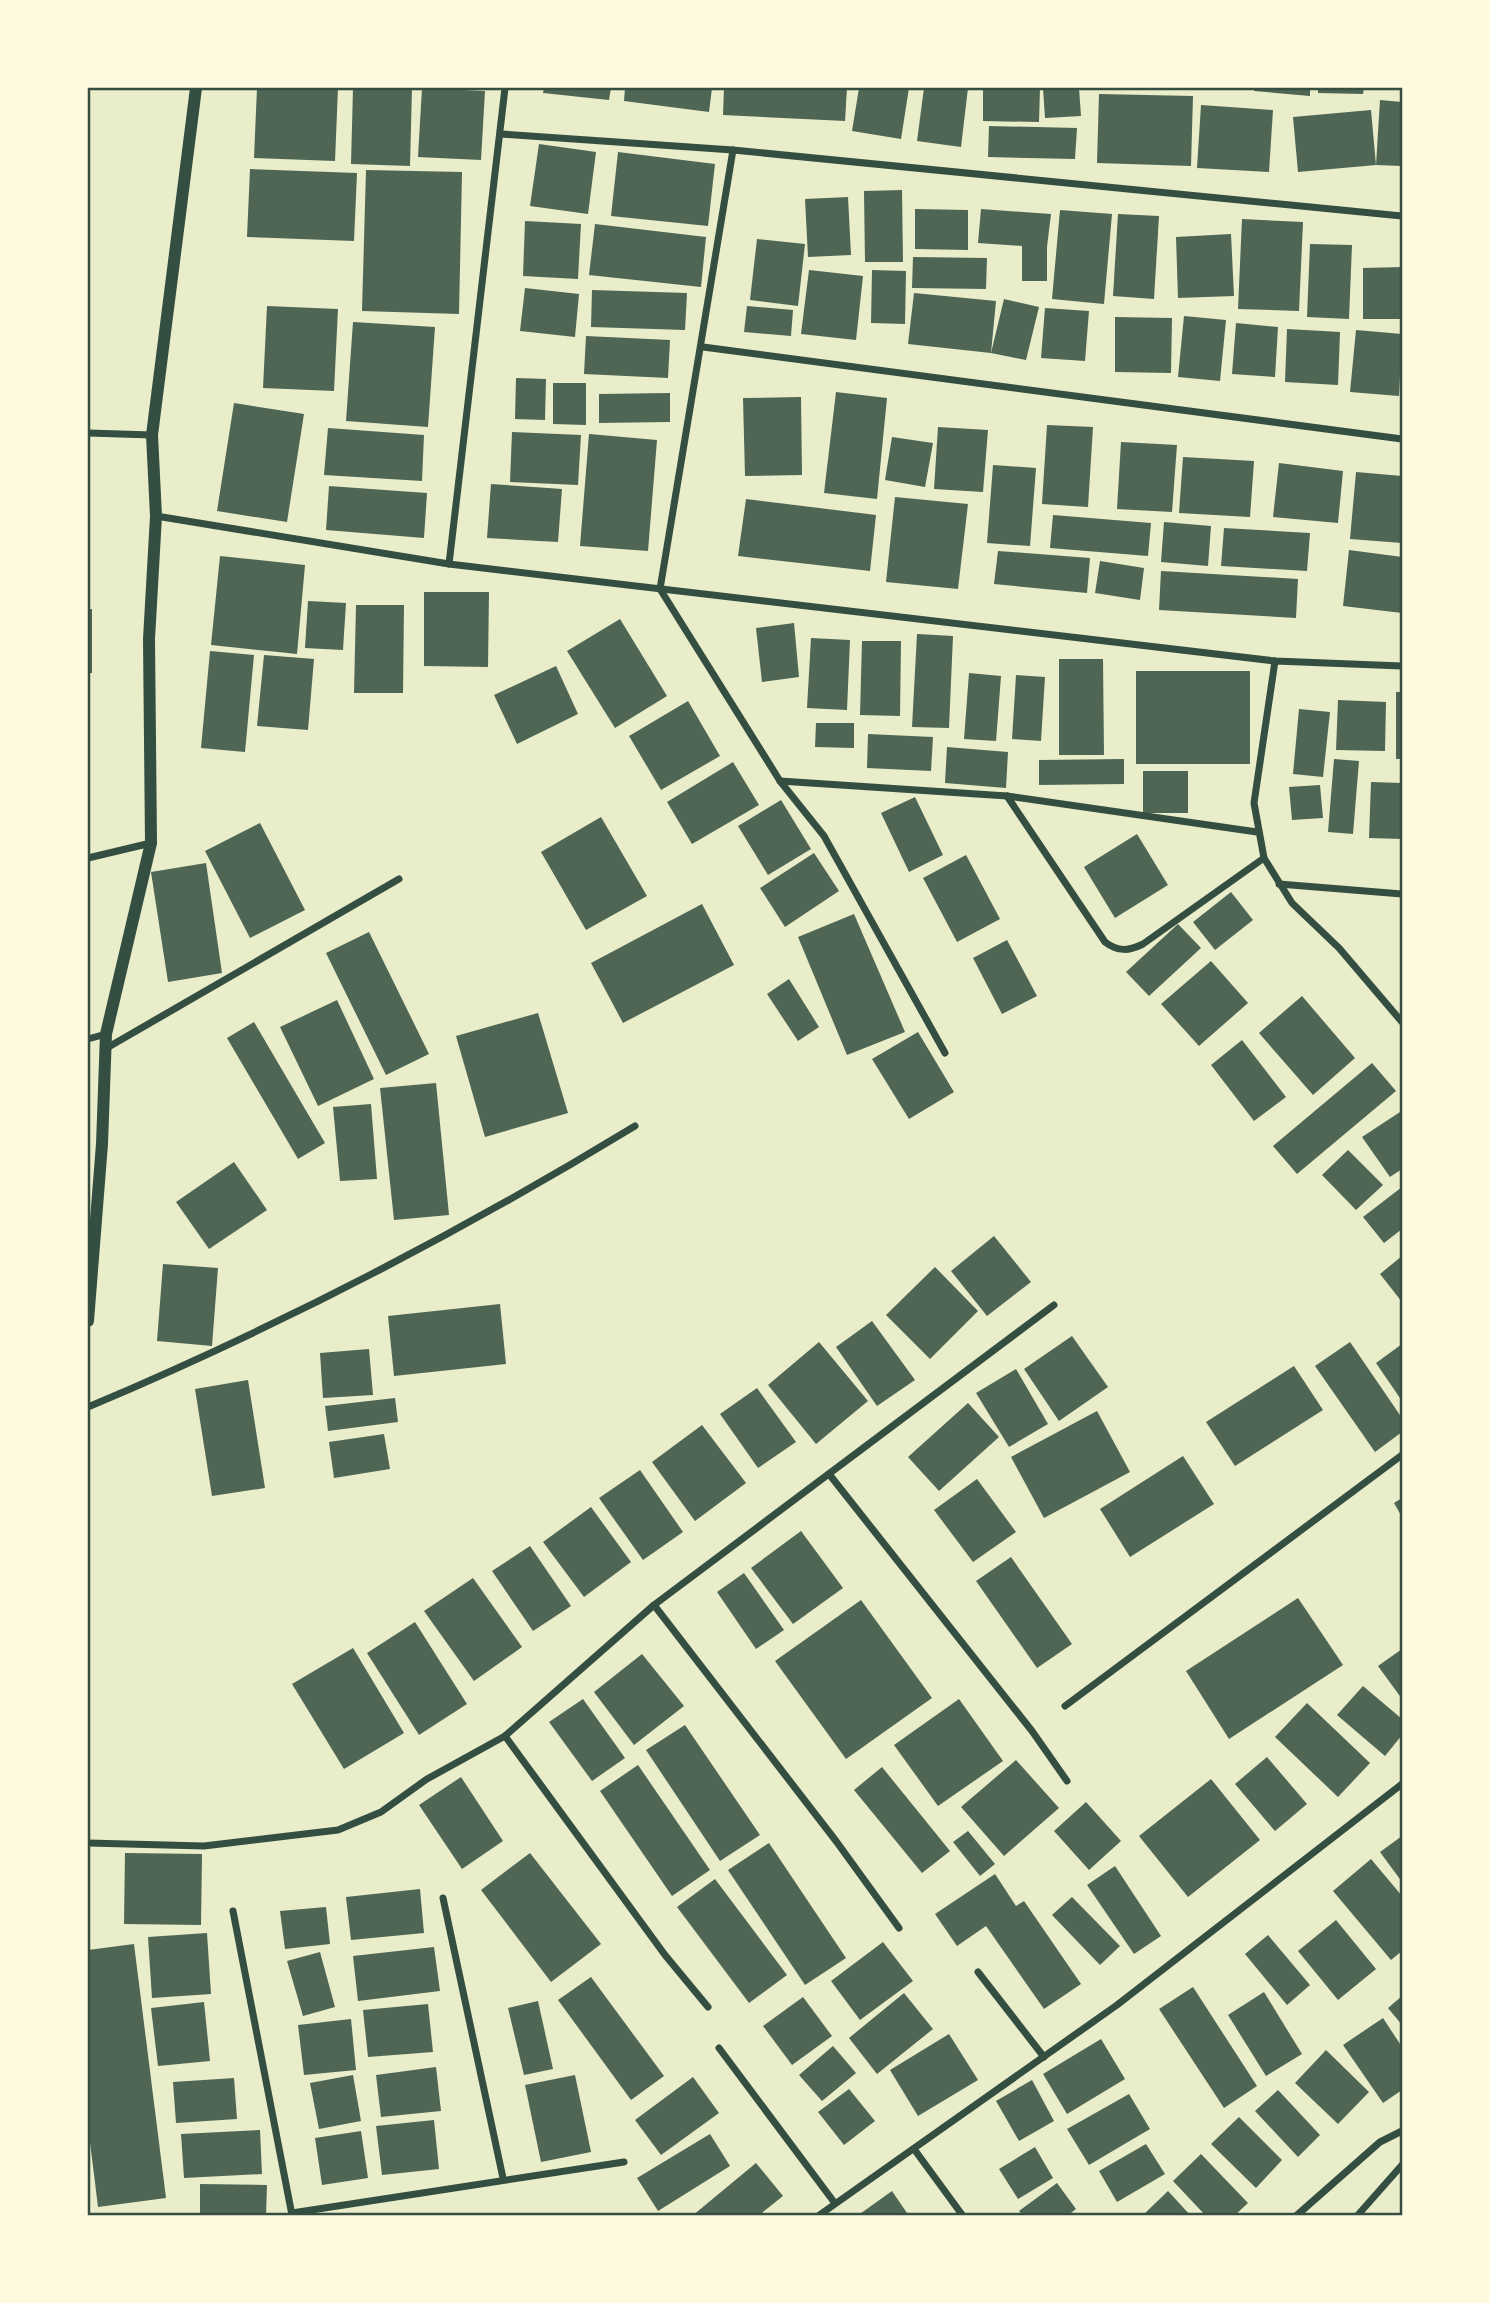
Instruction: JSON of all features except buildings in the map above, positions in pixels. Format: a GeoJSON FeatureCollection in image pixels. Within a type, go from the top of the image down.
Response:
{"type":"FeatureCollection","features":[{"type":"Feature","properties":{"kind":"street"},"geometry":{"type":"LineString","coordinates":[[88,1321],[102,1144],[106,1034],[150,843],[149,639],[156,516],[152,435],[196,88]]}},
{"type":"Feature","properties":{"kind":"street"},"geometry":{"type":"LineString","coordinates":[[449,564],[505,88]]}},
{"type":"Feature","properties":{"kind":"street"},"geometry":{"type":"LineString","coordinates":[[501,134],[733,150],[1402,216]]}},
{"type":"Feature","properties":{"kind":"street"},"geometry":{"type":"LineString","coordinates":[[733,150],[660,589],[780,781],[824,836],[945,1053]]}},
{"type":"Feature","properties":{"kind":"street"},"geometry":{"type":"LineString","coordinates":[[702,348],[1402,439]]}},
{"type":"Feature","properties":{"kind":"street"},"geometry":{"type":"LineString","coordinates":[[88,433],[152,435]]}},
{"type":"Feature","properties":{"kind":"street"},"geometry":{"type":"LineString","coordinates":[[156,516],[449,564],[1275,662],[1402,667]]}},
{"type":"Feature","properties":{"kind":"street"},"geometry":{"type":"LineString","coordinates":[[1275,662],[1254,803],[1257,832],[1264,858],[1292,903],[1339,948],[1402,1023]]}},
{"type":"Feature","properties":{"kind":"street"},"geometry":{"type":"LineString","coordinates":[[780,781],[1007,796],[1257,832]]}},
{"type":"Feature","properties":{"kind":"street"},"geometry":{"type":"LineString","coordinates":[[1007,796],[1105,942],[1117,949],[1130,950],[1143,944],[1264,858]]}},
{"type":"Feature","properties":{"kind":"street"},"geometry":{"type":"LineString","coordinates":[[88,858],[150,843]]}},
{"type":"Feature","properties":{"kind":"street"},"geometry":{"type":"LineString","coordinates":[[105,1050],[399,879]]}},
{"type":"Feature","properties":{"kind":"street"},"geometry":{"type":"LineString","coordinates":[[1279,884],[1402,894]]}},
{"type":"Feature","properties":{"kind":"street"},"geometry":{"type":"LineString","coordinates":[[88,1039],[106,1034]]}},
{"type":"Feature","properties":{"kind":"street"},"geometry":{"type":"LineString","coordinates":[[88,1407],[217,1352],[324,1301],[510,1201],[635,1126]]}},
{"type":"Feature","properties":{"kind":"street"},"geometry":{"type":"LineString","coordinates":[[88,1843],[204,1846],[338,1830],[381,1812],[427,1779],[505,1736],[654,1605],[1054,1305]]}},
{"type":"Feature","properties":{"kind":"street"},"geometry":{"type":"LineString","coordinates":[[1065,1706],[1402,1455]]}},
{"type":"Feature","properties":{"kind":"street"},"geometry":{"type":"LineString","coordinates":[[829,1474],[1031,1731],[1067,1782]]}},
{"type":"Feature","properties":{"kind":"street"},"geometry":{"type":"LineString","coordinates":[[654,1605],[899,1928]]}},
{"type":"Feature","properties":{"kind":"street"},"geometry":{"type":"LineString","coordinates":[[505,1736],[665,1955],[708,2007]]}},
{"type":"Feature","properties":{"kind":"street"},"geometry":{"type":"LineString","coordinates":[[818,2216],[834,2202],[1044,2057],[1402,1784]]}},
{"type":"Feature","properties":{"kind":"street"},"geometry":{"type":"LineString","coordinates":[[443,1898],[502,2178]]}},
{"type":"Feature","properties":{"kind":"street"},"geometry":{"type":"LineString","coordinates":[[233,1911],[292,2214],[502,2178],[624,2162]]}},
{"type":"Feature","properties":{"kind":"street"},"geometry":{"type":"LineString","coordinates":[[978,1972],[1044,2057]]}},
{"type":"Feature","properties":{"kind":"street"},"geometry":{"type":"LineString","coordinates":[[719,2048],[834,2202]]}},
{"type":"Feature","properties":{"kind":"street"},"geometry":{"type":"LineString","coordinates":[[1296,2216],[1380,2142],[1402,2131]]}},
{"type":"Feature","properties":{"kind":"street"},"geometry":{"type":"LineString","coordinates":[[914,2149],[963,2216]]}},
{"type":"Feature","properties":{"kind":"street"},"geometry":{"type":"LineString","coordinates":[[1357,2216],[1402,2165]]}}]}
